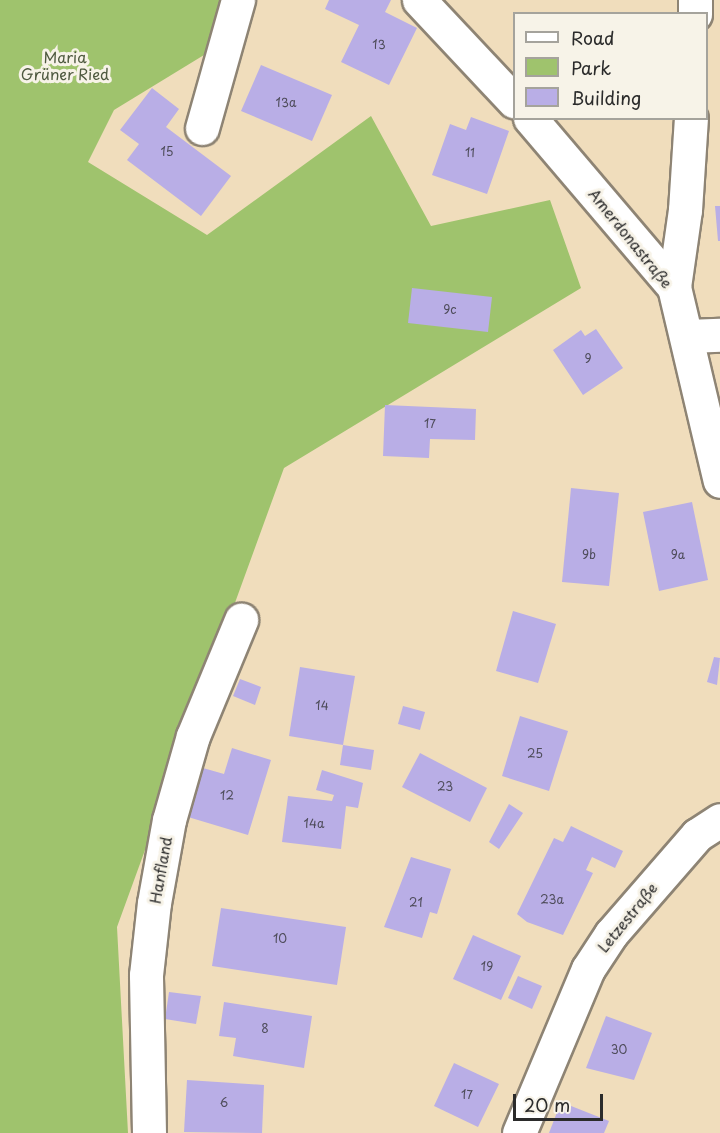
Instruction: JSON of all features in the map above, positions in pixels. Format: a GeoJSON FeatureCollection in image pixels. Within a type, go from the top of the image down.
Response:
{"type":"FeatureCollection","features":[{"type":"Feature","properties":{"kind":"street"},"geometry":{"type":"LineString","coordinates":[[202,128],[238,0]]}},
{"type":"Feature","properties":{"kind":"street"},"geometry":{"type":"LineString","coordinates":[[419,0],[513,100]]}},
{"type":"Feature","properties":{"kind":"street","name":"Amerdonastraße"},"geometry":{"type":"LineString","coordinates":[[532,120],[674,287],[720,481]]}},
{"type":"Feature","properties":{"kind":"street"},"geometry":{"type":"LineString","coordinates":[[674,287],[685,210],[691,120]]}},
{"type":"Feature","properties":{"kind":"street"},"geometry":{"type":"LineString","coordinates":[[687,336],[720,335]]}},
{"type":"Feature","properties":{"kind":"street","name":"Hanfland"},"geometry":{"type":"LineString","coordinates":[[149,1133],[146,975],[154,903],[169,820],[193,736],[241,620]]}},
{"type":"Feature","properties":{"kind":"street","name":"Letzestraße"},"geometry":{"type":"LineString","coordinates":[[519,1133],[588,969],[611,934],[697,835],[720,820]]}},
{"type":"Feature","properties":{"kind":"green space","name":"Maria Grüner Ried"},"geometry":{"type":"Polygon","coordinates":[[[0,0],[223,0],[204,55],[114,110],[88,162],[207,235],[371,116],[431,226],[550,200],[581,288],[284,468],[117,927],[128,1133],[0,1133],[0,0]]]}},
{"type":"Feature","properties":{"kind":"building"},"geometry":{"type":"Polygon","coordinates":[[[329,0],[391,0],[385,12],[417,28],[389,85],[341,62],[359,25],[325,9],[329,0]]]}},
{"type":"Feature","properties":{"kind":"building"},"geometry":{"type":"Polygon","coordinates":[[[261,65],[332,95],[312,141],[241,111],[261,65]]]}},
{"type":"Feature","properties":{"kind":"building"},"geometry":{"type":"Polygon","coordinates":[[[152,88],[179,109],[166,127],[231,176],[201,216],[127,160],[139,144],[120,130],[152,88]]]}},
{"type":"Feature","properties":{"kind":"building"},"geometry":{"type":"Polygon","coordinates":[[[471,117],[509,131],[487,194],[432,175],[450,124],[466,130],[471,117]]]}},
{"type":"Feature","properties":{"kind":"building"},"geometry":{"type":"Polygon","coordinates":[[[715,206],[720,206],[720,241],[718,241],[715,206]]]}},
{"type":"Feature","properties":{"kind":"building"},"geometry":{"type":"Polygon","coordinates":[[[412,288],[492,297],[488,332],[408,323],[412,288]]]}},
{"type":"Feature","properties":{"kind":"building"},"geometry":{"type":"Polygon","coordinates":[[[596,329],[623,368],[583,395],[553,350],[581,330],[585,336],[596,329]]]}},
{"type":"Feature","properties":{"kind":"building"},"geometry":{"type":"Polygon","coordinates":[[[385,405],[476,409],[475,440],[430,439],[429,458],[383,456],[385,405]]]}},
{"type":"Feature","properties":{"kind":"building"},"geometry":{"type":"Polygon","coordinates":[[[571,488],[619,493],[609,586],[562,582],[571,488]]]}},
{"type":"Feature","properties":{"kind":"building"},"geometry":{"type":"Polygon","coordinates":[[[692,502],[708,580],[659,591],[643,512],[692,502]]]}},
{"type":"Feature","properties":{"kind":"building"},"geometry":{"type":"Polygon","coordinates":[[[513,611],[556,624],[538,683],[496,671],[513,611]]]}},
{"type":"Feature","properties":{"kind":"building"},"geometry":{"type":"Polygon","coordinates":[[[714,657],[720,658],[717,685],[707,682],[714,657]]]}},
{"type":"Feature","properties":{"kind":"building"},"geometry":{"type":"Polygon","coordinates":[[[300,667],[355,676],[343,745],[289,736],[300,667]]]}},
{"type":"Feature","properties":{"kind":"building"},"geometry":{"type":"Polygon","coordinates":[[[240,679],[261,687],[255,705],[233,696],[240,679]]]}},
{"type":"Feature","properties":{"kind":"building"},"geometry":{"type":"Polygon","coordinates":[[[403,706],[425,712],[420,730],[398,724],[403,706]]]}},
{"type":"Feature","properties":{"kind":"building"},"geometry":{"type":"Polygon","coordinates":[[[520,716],[568,731],[549,791],[502,776],[520,716]]]}},
{"type":"Feature","properties":{"kind":"building"},"geometry":{"type":"Polygon","coordinates":[[[343,745],[374,750],[371,770],[340,765],[343,745]]]}},
{"type":"Feature","properties":{"kind":"building"},"geometry":{"type":"Polygon","coordinates":[[[232,748],[271,760],[248,835],[188,817],[203,768],[224,774],[232,748]]]}},
{"type":"Feature","properties":{"kind":"building"},"geometry":{"type":"Polygon","coordinates":[[[420,753],[487,788],[470,822],[402,787],[420,753]]]}},
{"type":"Feature","properties":{"kind":"building"},"geometry":{"type":"Polygon","coordinates":[[[322,770],[363,783],[358,808],[346,806],[341,849],[282,842],[288,796],[332,801],[334,795],[316,790],[322,770]]]}},
{"type":"Feature","properties":{"kind":"building"},"geometry":{"type":"Polygon","coordinates":[[[509,804],[523,813],[499,849],[489,842],[509,804]]]}},
{"type":"Feature","properties":{"kind":"building"},"geometry":{"type":"Polygon","coordinates":[[[571,826],[623,851],[615,868],[592,857],[586,870],[593,873],[563,935],[527,922],[517,914],[554,838],[563,842],[571,826]]]}},
{"type":"Feature","properties":{"kind":"building"},"geometry":{"type":"Polygon","coordinates":[[[411,857],[451,869],[437,914],[430,912],[422,938],[384,927],[411,857]]]}},
{"type":"Feature","properties":{"kind":"building"},"geometry":{"type":"Polygon","coordinates":[[[221,908],[346,927],[337,985],[212,966],[221,908]]]}},
{"type":"Feature","properties":{"kind":"building"},"geometry":{"type":"Polygon","coordinates":[[[473,935],[521,956],[501,1000],[453,979],[473,935]]]}},
{"type":"Feature","properties":{"kind":"building"},"geometry":{"type":"Polygon","coordinates":[[[518,976],[542,986],[532,1009],[508,998],[518,976]]]}},
{"type":"Feature","properties":{"kind":"building"},"geometry":{"type":"Polygon","coordinates":[[[169,992],[201,996],[196,1024],[165,1019],[169,992]]]}},
{"type":"Feature","properties":{"kind":"building"},"geometry":{"type":"Polygon","coordinates":[[[224,1002],[312,1016],[304,1068],[233,1056],[236,1038],[219,1036],[224,1002]]]}},
{"type":"Feature","properties":{"kind":"building"},"geometry":{"type":"Polygon","coordinates":[[[606,1016],[652,1033],[634,1080],[586,1068],[606,1016]]]}},
{"type":"Feature","properties":{"kind":"building"},"geometry":{"type":"Polygon","coordinates":[[[454,1063],[499,1084],[478,1127],[434,1106],[454,1063]]]}},
{"type":"Feature","properties":{"kind":"building"},"geometry":{"type":"Polygon","coordinates":[[[187,1080],[264,1085],[262,1133],[184,1132],[187,1080]]]}},
{"type":"Feature","properties":{"kind":"building"},"geometry":{"type":"Polygon","coordinates":[[[561,1102],[609,1121],[604,1133],[549,1133],[561,1102]]]}}]}
